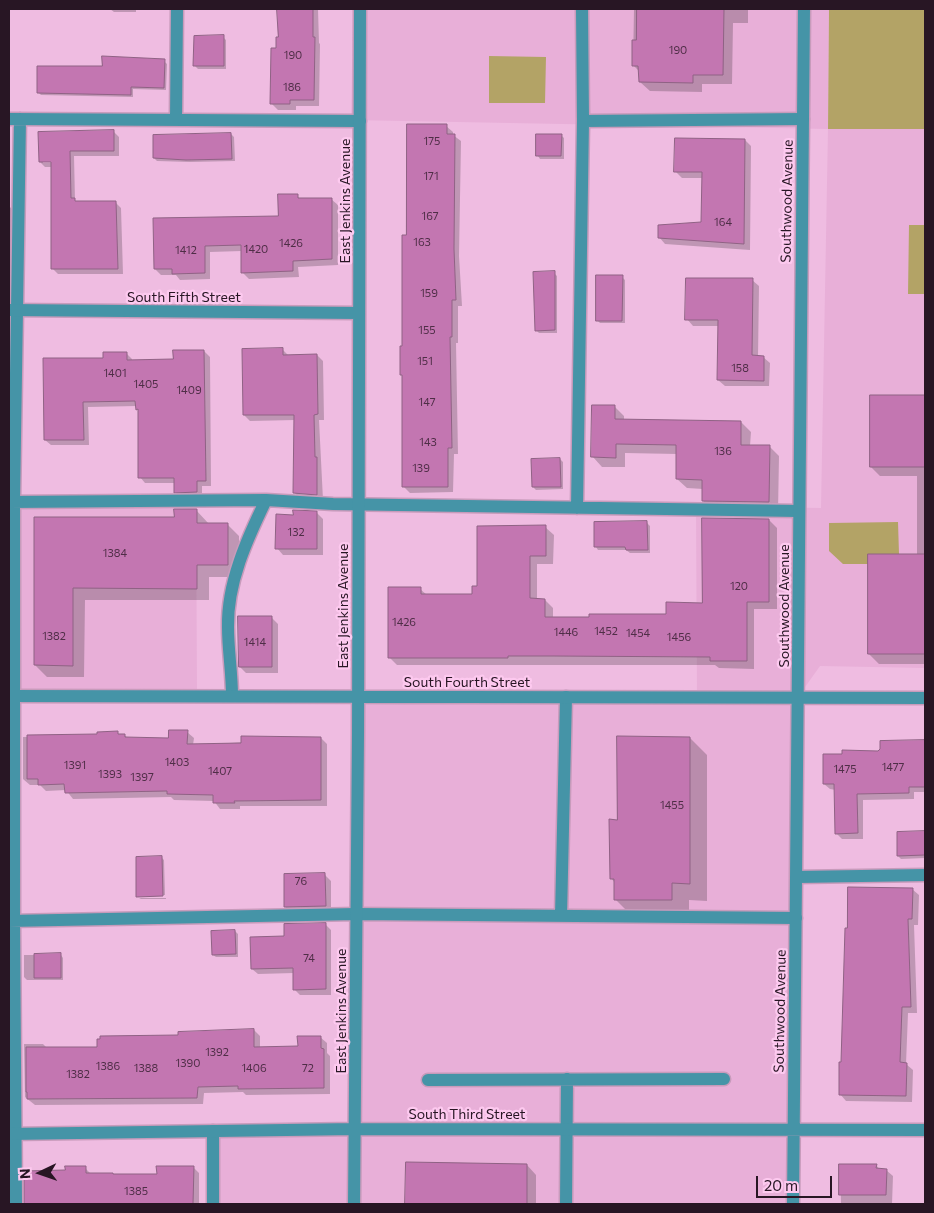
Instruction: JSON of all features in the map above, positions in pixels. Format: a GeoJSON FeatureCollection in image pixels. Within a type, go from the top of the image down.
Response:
{"type":"FeatureCollection","features":[{"type":"Feature","properties":{"kind":"street"},"geometry":{"type":"LineString","coordinates":[[176,120],[177,9]]}},
{"type":"Feature","properties":{"kind":"street","name":"East Jenkins Avenue"},"geometry":{"type":"LineString","coordinates":[[354,1204],[360,9]]}},
{"type":"Feature","properties":{"kind":"street"},"geometry":{"type":"LineString","coordinates":[[577,508],[583,121],[582,9]]}},
{"type":"Feature","properties":{"kind":"street","name":"Southwood Avenue"},"geometry":{"type":"LineString","coordinates":[[793,1204],[804,9]]}},
{"type":"Feature","properties":{"kind":"street"},"geometry":{"type":"LineString","coordinates":[[16,1204],[12,1134],[11,921],[11,502],[14,119],[360,121]]}},
{"type":"Feature","properties":{"kind":"street"},"geometry":{"type":"LineString","coordinates":[[583,121],[803,119]]}},
{"type":"Feature","properties":{"kind":"street","name":"South Fifth Street"},"geometry":{"type":"LineString","coordinates":[[13,310],[359,313]]}},
{"type":"Feature","properties":{"kind":"street"},"geometry":{"type":"LineString","coordinates":[[11,502],[266,500],[359,504],[799,512]]}},
{"type":"Feature","properties":{"kind":"street"},"geometry":{"type":"LineString","coordinates":[[232,696],[227,626],[233,582],[247,538],[266,500]]}},
{"type":"Feature","properties":{"kind":"street","name":"South Fourth Street"},"geometry":{"type":"LineString","coordinates":[[12,696],[925,698]]}},
{"type":"Feature","properties":{"kind":"street"},"geometry":{"type":"LineString","coordinates":[[561,916],[566,697]]}},
{"type":"Feature","properties":{"kind":"street"},"geometry":{"type":"LineString","coordinates":[[797,877],[925,875]]}},
{"type":"Feature","properties":{"kind":"street"},"geometry":{"type":"LineString","coordinates":[[11,921],[356,914],[796,918]]}},
{"type":"Feature","properties":{"kind":"street"},"geometry":{"type":"LineString","coordinates":[[428,1080],[724,1079]]}},
{"type":"Feature","properties":{"kind":"street"},"geometry":{"type":"LineString","coordinates":[[566,1204],[567,1080]]}},
{"type":"Feature","properties":{"kind":"street","name":"South Third Street"},"geometry":{"type":"LineString","coordinates":[[12,1134],[355,1129],[925,1130]]}},
{"type":"Feature","properties":{"kind":"street"},"geometry":{"type":"LineString","coordinates":[[213,1131],[213,1204]]}},
{"type":"Feature","properties":{"kind":"shaded area"},"geometry":{"type":"Polygon","coordinates":[[[353,9],[829,9],[828,129],[351,120],[353,9]]]}},
{"type":"Feature","properties":{"kind":"shaded area"},"geometry":{"type":"Polygon","coordinates":[[[829,9],[925,9],[925,129],[828,129],[829,9]]]}},
{"type":"Feature","properties":{"kind":"shaded area"},"geometry":{"type":"Polygon","coordinates":[[[489,56],[546,57],[545,103],[489,103],[489,56]]]}},
{"type":"Feature","properties":{"kind":"shaded area"},"geometry":{"type":"Polygon","coordinates":[[[828,129],[925,129],[925,668],[820,666],[798,697],[792,1204],[210,1204],[210,1129],[351,1128],[357,705],[697,698],[696,506],[821,508],[828,129]]]}},
{"type":"Feature","properties":{"kind":"shaded area"},"geometry":{"type":"Polygon","coordinates":[[[909,225],[925,225],[925,294],[908,294],[909,225]]]}},
{"type":"Feature","properties":{"kind":"shaded area"},"geometry":{"type":"Polygon","coordinates":[[[9,498],[196,498],[197,691],[9,692],[9,498]]]}},
{"type":"Feature","properties":{"kind":"shaded area"},"geometry":{"type":"Polygon","coordinates":[[[898,522],[899,554],[868,554],[868,564],[843,564],[829,551],[829,523],[898,522]]]}},
{"type":"Feature","properties":{"kind":"building"},"geometry":{"type":"Polygon","coordinates":[[[277,9],[313,9],[313,37],[315,37],[314,100],[290,100],[290,104],[270,104],[271,48],[276,48],[276,37],[278,37],[277,9]]]}},
{"type":"Feature","properties":{"kind":"building"},"geometry":{"type":"Polygon","coordinates":[[[637,9],[724,9],[723,75],[693,75],[693,83],[639,82],[638,66],[632,66],[632,40],[636,40],[637,9]]]}},
{"type":"Feature","properties":{"kind":"building"},"geometry":{"type":"Polygon","coordinates":[[[224,35],[224,66],[193,66],[194,36],[224,35]]]}},
{"type":"Feature","properties":{"kind":"building"},"geometry":{"type":"Polygon","coordinates":[[[102,56],[165,59],[164,88],[131,87],[131,95],[37,93],[37,66],[102,66],[102,56]]]}},
{"type":"Feature","properties":{"kind":"building"},"geometry":{"type":"Polygon","coordinates":[[[407,124],[447,124],[447,134],[455,134],[454,249],[456,300],[452,300],[452,337],[450,337],[452,448],[448,448],[448,487],[402,487],[402,375],[400,375],[400,346],[402,346],[402,235],[406,235],[407,124]]]}},
{"type":"Feature","properties":{"kind":"building"},"geometry":{"type":"Polygon","coordinates":[[[114,130],[114,151],[70,151],[71,198],[75,198],[75,201],[116,201],[118,269],[51,269],[51,162],[39,162],[38,132],[114,130]]]}},
{"type":"Feature","properties":{"kind":"building"},"geometry":{"type":"Polygon","coordinates":[[[231,133],[232,159],[186,160],[153,158],[153,135],[231,133]]]}},
{"type":"Feature","properties":{"kind":"building"},"geometry":{"type":"Polygon","coordinates":[[[536,134],[562,134],[561,156],[536,156],[536,134]]]}},
{"type":"Feature","properties":{"kind":"building"},"geometry":{"type":"Polygon","coordinates":[[[675,138],[745,139],[744,244],[658,238],[658,225],[701,222],[702,172],[674,172],[675,138]]]}},
{"type":"Feature","properties":{"kind":"building"},"geometry":{"type":"Polygon","coordinates":[[[278,194],[298,194],[298,198],[332,198],[332,259],[293,261],[293,271],[241,273],[241,245],[205,246],[205,273],[172,274],[172,269],[154,269],[153,218],[278,216],[278,194]]]}},
{"type":"Feature","properties":{"kind":"building"},"geometry":{"type":"Polygon","coordinates":[[[555,271],[555,330],[535,331],[533,272],[555,271]]]}},
{"type":"Feature","properties":{"kind":"building"},"geometry":{"type":"Polygon","coordinates":[[[596,275],[623,275],[622,321],[596,321],[596,275]]]}},
{"type":"Feature","properties":{"kind":"building"},"geometry":{"type":"Polygon","coordinates":[[[686,278],[753,278],[752,355],[764,356],[764,381],[717,380],[718,320],[685,320],[686,278]]]}},
{"type":"Feature","properties":{"kind":"building"},"geometry":{"type":"Polygon","coordinates":[[[283,348],[283,355],[317,354],[318,414],[314,415],[317,495],[293,493],[294,415],[243,415],[242,349],[283,348]]]}},
{"type":"Feature","properties":{"kind":"building"},"geometry":{"type":"Polygon","coordinates":[[[173,350],[204,350],[206,481],[197,481],[197,492],[174,493],[174,478],[138,478],[138,409],[136,410],[135,401],[83,402],[84,440],[44,440],[43,358],[103,358],[103,352],[127,352],[127,360],[173,359],[173,350]]]}},
{"type":"Feature","properties":{"kind":"building"},"geometry":{"type":"Polygon","coordinates":[[[870,395],[925,395],[925,467],[870,467],[870,395]]]}},
{"type":"Feature","properties":{"kind":"building"},"geometry":{"type":"Polygon","coordinates":[[[592,405],[615,405],[615,419],[741,421],[741,445],[770,445],[769,502],[702,501],[702,480],[676,479],[676,445],[616,444],[616,458],[591,457],[592,405]]]}},
{"type":"Feature","properties":{"kind":"building"},"geometry":{"type":"Polygon","coordinates":[[[560,458],[561,487],[532,487],[531,459],[560,458]]]}},
{"type":"Feature","properties":{"kind":"building"},"geometry":{"type":"Polygon","coordinates":[[[174,509],[197,509],[197,523],[228,523],[228,565],[197,565],[197,589],[73,588],[73,666],[34,665],[34,517],[174,517],[174,509]]]}},
{"type":"Feature","properties":{"kind":"building"},"geometry":{"type":"Polygon","coordinates":[[[293,510],[317,511],[317,549],[275,549],[276,514],[293,515],[293,510]]]}},
{"type":"Feature","properties":{"kind":"building"},"geometry":{"type":"Polygon","coordinates":[[[702,518],[769,519],[769,602],[747,602],[747,661],[710,661],[710,657],[508,656],[508,658],[388,658],[388,587],[421,587],[421,594],[472,594],[472,586],[477,586],[477,526],[546,525],[546,556],[530,556],[530,598],[545,599],[545,617],[589,617],[589,614],[666,614],[666,602],[702,603],[702,518]]]}},
{"type":"Feature","properties":{"kind":"building"},"geometry":{"type":"Polygon","coordinates":[[[647,521],[648,550],[626,550],[625,547],[594,547],[594,522],[647,521]]]}},
{"type":"Feature","properties":{"kind":"building"},"geometry":{"type":"Polygon","coordinates":[[[868,554],[925,554],[925,654],[868,654],[868,554]]]}},
{"type":"Feature","properties":{"kind":"building"},"geometry":{"type":"Polygon","coordinates":[[[238,616],[272,616],[272,667],[239,667],[238,616]]]}},
{"type":"Feature","properties":{"kind":"building"},"geometry":{"type":"Polygon","coordinates":[[[169,730],[188,730],[187,744],[241,743],[241,736],[321,737],[321,800],[213,803],[213,795],[167,794],[167,791],[65,793],[64,784],[38,785],[38,779],[27,779],[27,735],[97,734],[97,732],[118,731],[118,734],[125,734],[125,737],[168,738],[169,730]]]}},
{"type":"Feature","properties":{"kind":"building"},"geometry":{"type":"Polygon","coordinates":[[[617,736],[690,737],[690,884],[672,883],[672,900],[614,900],[614,879],[610,879],[609,819],[617,820],[617,736]]]}},
{"type":"Feature","properties":{"kind":"building"},"geometry":{"type":"Polygon","coordinates":[[[925,740],[925,787],[909,787],[909,793],[857,794],[858,833],[835,834],[834,784],[823,784],[823,754],[842,754],[842,750],[878,751],[880,749],[880,741],[925,740]]]}},
{"type":"Feature","properties":{"kind":"building"},"geometry":{"type":"Polygon","coordinates":[[[925,831],[925,855],[897,856],[897,832],[925,831]]]}},
{"type":"Feature","properties":{"kind":"building"},"geometry":{"type":"Polygon","coordinates":[[[162,856],[163,896],[136,897],[136,857],[162,856]]]}},
{"type":"Feature","properties":{"kind":"building"},"geometry":{"type":"Polygon","coordinates":[[[325,873],[326,906],[284,907],[284,874],[325,873]]]}},
{"type":"Feature","properties":{"kind":"building"},"geometry":{"type":"Polygon","coordinates":[[[848,887],[913,888],[912,919],[908,919],[911,1007],[902,1007],[900,1062],[907,1063],[906,1096],[839,1095],[848,887]]]}},
{"type":"Feature","properties":{"kind":"building"},"geometry":{"type":"Polygon","coordinates":[[[326,923],[326,989],[293,990],[293,968],[251,969],[250,937],[284,936],[284,924],[326,923]]]}},
{"type":"Feature","properties":{"kind":"building"},"geometry":{"type":"Polygon","coordinates":[[[235,930],[236,954],[212,955],[211,931],[235,930]]]}},
{"type":"Feature","properties":{"kind":"building"},"geometry":{"type":"Polygon","coordinates":[[[61,953],[61,978],[34,978],[34,954],[61,953]]]}},
{"type":"Feature","properties":{"kind":"building"},"geometry":{"type":"Polygon","coordinates":[[[254,1029],[254,1047],[298,1046],[297,1036],[321,1036],[321,1048],[324,1049],[324,1088],[238,1089],[238,1086],[198,1087],[197,1098],[27,1099],[26,1047],[97,1047],[97,1039],[100,1039],[100,1036],[178,1035],[178,1032],[254,1029]]]}},
{"type":"Feature","properties":{"kind":"building"},"geometry":{"type":"Polygon","coordinates":[[[406,1162],[527,1164],[527,1204],[405,1204],[406,1162]]]}},
{"type":"Feature","properties":{"kind":"building"},"geometry":{"type":"Polygon","coordinates":[[[839,1164],[877,1164],[876,1168],[887,1169],[886,1195],[839,1195],[839,1164]]]}},
{"type":"Feature","properties":{"kind":"building"},"geometry":{"type":"Polygon","coordinates":[[[65,1166],[86,1166],[86,1173],[157,1174],[156,1166],[194,1166],[193,1204],[24,1204],[24,1171],[65,1170],[65,1166]]]}}]}
